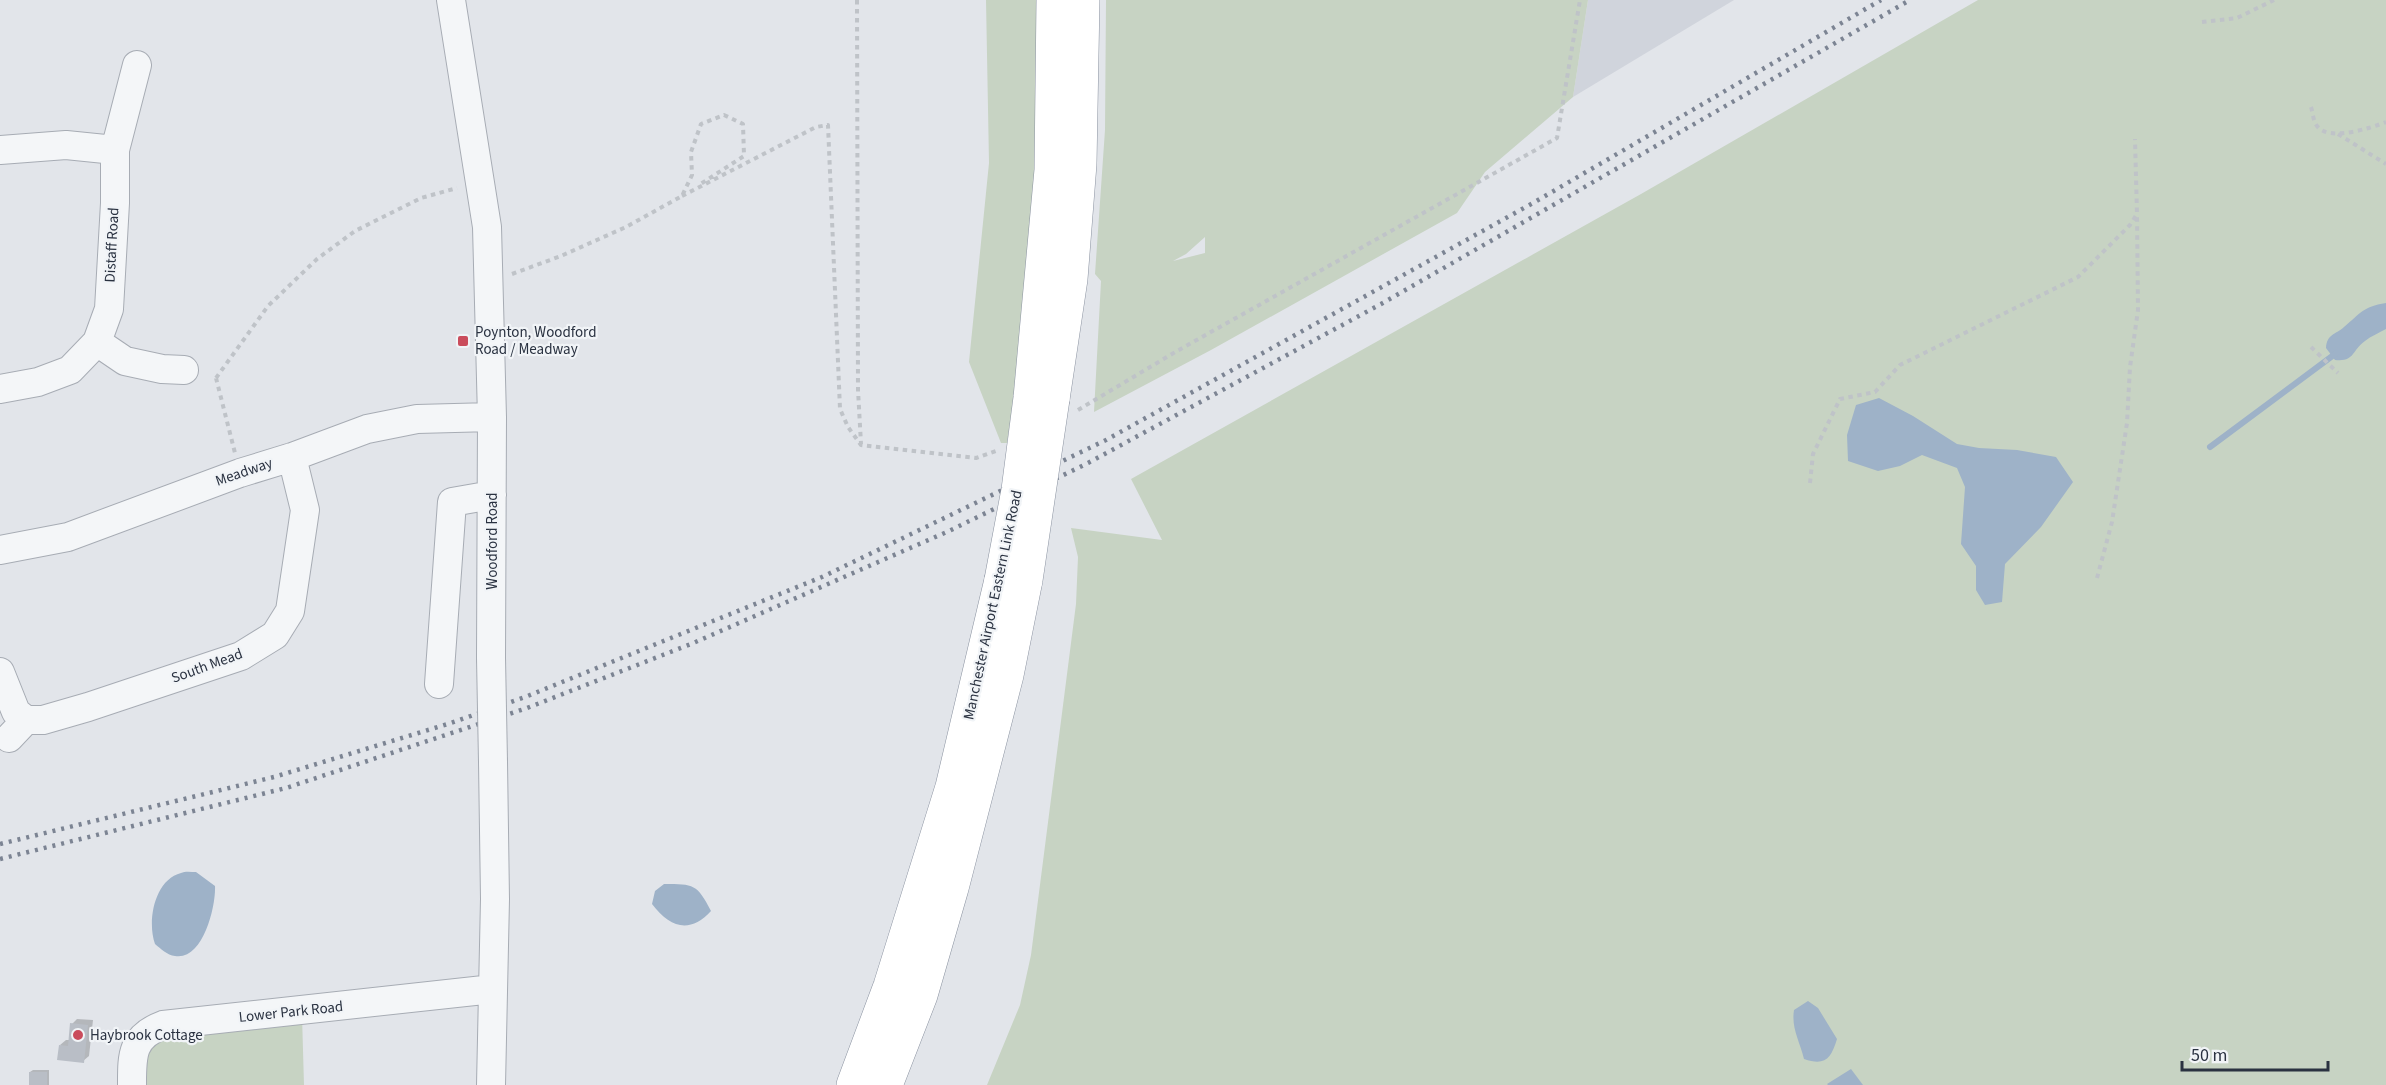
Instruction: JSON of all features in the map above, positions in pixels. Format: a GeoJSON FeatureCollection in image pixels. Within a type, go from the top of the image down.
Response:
{"type":"FeatureCollection","features":[{"type":"Feature","properties":{"kind":"highway","name":"Manchester Airport Eastern Link Road"},"geometry":{"type":"LineString","coordinates":[[1042,399],[1051,170],[1053,0]]}},
{"type":"Feature","properties":{"kind":"highway","name":"Manchester Airport Eastern Link Road"},"geometry":{"type":"LineString","coordinates":[[886,1085],[921,995],[955,877],[1007,675],[1013,580],[1042,399],[1071,279],[1079,175],[1083,0]]}},
{"type":"Feature","properties":{"kind":"highway","name":"Manchester Airport Eastern Link Road"},"geometry":{"type":"LineString","coordinates":[[853,1085],[890,986],[1013,580]]}},
{"type":"Feature","properties":{"kind":"street","name":"Woodford Road"},"geometry":{"type":"LineString","coordinates":[[452,0],[487,226],[492,417],[491,658],[495,899],[491,1085]]}},
{"type":"Feature","properties":{"kind":"street","name":"Distaff Road"},"geometry":{"type":"LineString","coordinates":[[0,389],[38,382],[70,370],[97,342],[109,309],[115,203],[115,150],[137,65]]}},
{"type":"Feature","properties":{"kind":"street"},"geometry":{"type":"LineString","coordinates":[[0,150],[66,145],[115,150]]}},
{"type":"Feature","properties":{"kind":"street"},"geometry":{"type":"LineString","coordinates":[[97,342],[125,361],[162,369],[184,370]]}},
{"type":"Feature","properties":{"kind":"street","name":"Meadway"},"geometry":{"type":"LineString","coordinates":[[0,550],[68,537],[240,472],[292,457],[366,429],[417,419],[492,417]]}},
{"type":"Feature","properties":{"kind":"street","name":"South Mead"},"geometry":{"type":"LineString","coordinates":[[0,672],[16,712],[18,729],[241,656],[275,635],[290,611],[305,510],[292,457]]}},
{"type":"Feature","properties":{"kind":"street"},"geometry":{"type":"LineString","coordinates":[[439,684],[452,501],[492,495]]}},
{"type":"Feature","properties":{"kind":"street","name":"Lower Park Road"},"geometry":{"type":"LineString","coordinates":[[132,1085],[132,1055],[136,1045],[153,1029],[163,1025],[493,989]]}},
{"type":"Feature","properties":{"kind":"path"},"geometry":{"type":"LineString","coordinates":[[489,283],[561,256],[626,227],[816,127],[828,125],[840,409],[848,427],[861,445],[858,378],[857,0]]}},
{"type":"Feature","properties":{"kind":"path"},"geometry":{"type":"LineString","coordinates":[[1177,351],[1557,138],[1580,0]]}},
{"type":"Feature","properties":{"kind":"path"},"geometry":{"type":"LineString","coordinates":[[2202,22],[2237,18],[2274,0]]}},
{"type":"Feature","properties":{"kind":"path"},"geometry":{"type":"LineString","coordinates":[[2311,107],[2317,126],[2322,131],[2338,134],[2386,164]]}},
{"type":"Feature","properties":{"kind":"path"},"geometry":{"type":"LineString","coordinates":[[724,115],[743,124],[744,156],[682,196],[692,175],[691,152],[701,124],[724,115]]}},
{"type":"Feature","properties":{"kind":"path"},"geometry":{"type":"LineString","coordinates":[[2338,134],[2386,122]]}},
{"type":"Feature","properties":{"kind":"path"},"geometry":{"type":"LineString","coordinates":[[2097,578],[2112,522],[2127,423],[2130,367],[2138,310],[2135,139]]}},
{"type":"Feature","properties":{"kind":"path"},"geometry":{"type":"LineString","coordinates":[[240,472],[216,378],[268,306],[317,259],[355,231],[421,198],[481,182]]}},
{"type":"Feature","properties":{"kind":"path"},"geometry":{"type":"LineString","coordinates":[[1810,483],[1813,454],[1840,399],[1875,392],[1900,365],[2078,278],[2130,225],[2137,214]]}},
{"type":"Feature","properties":{"kind":"path"},"geometry":{"type":"LineString","coordinates":[[2311,347],[2336,372]]}},
{"type":"Feature","properties":{"kind":"shaded area"},"geometry":{"type":"Polygon","coordinates":[[[1588,0],[1734,0],[1573,97],[1588,0]]]}},
{"type":"Feature","properties":{"kind":"green space"},"geometry":{"type":"Polygon","coordinates":[[[986,0],[1042,0],[1043,102],[1025,326],[1007,443],[1001,443],[969,362],[989,163],[986,0]]]}},
{"type":"Feature","properties":{"kind":"green space"},"geometry":{"type":"Polygon","coordinates":[[[1106,0],[1588,0],[1573,97],[1485,172],[1457,213],[1211,350],[1094,412],[1101,281],[1095,274],[1105,130],[1106,0]],[[1205,237],[1186,254],[1173,261],[1205,253],[1205,237]]]}},
{"type":"Feature","properties":{"kind":"green space"},"geometry":{"type":"Polygon","coordinates":[[[1978,0],[2386,0],[2386,1085],[987,1085],[1020,1005],[1031,955],[1076,604],[1078,557],[1071,528],[1162,540],[1131,479],[1641,194],[1978,0]]]}},
{"type":"Feature","properties":{"kind":"green space"},"geometry":{"type":"Polygon","coordinates":[[[302,1015],[304,1085],[138,1085],[147,1041],[302,1015]]]}},
{"type":"Feature","properties":{"kind":"water"},"geometry":{"type":"Polygon","coordinates":[[[2386,303],[2386,329],[2365,341],[2350,358],[2335,360],[2326,348],[2330,337],[2362,311],[2386,303]]]}},
{"type":"Feature","properties":{"kind":"water"},"geometry":{"type":"Polygon","coordinates":[[[1879,398],[1957,444],[2017,450],[2056,457],[2073,482],[2041,527],[2005,564],[2002,602],[1985,605],[1976,590],[1976,566],[1961,544],[1965,487],[1957,468],[1922,455],[1900,466],[1878,471],[1848,461],[1847,435],[1856,405],[1879,398]]]}},
{"type":"Feature","properties":{"kind":"water"},"geometry":{"type":"Polygon","coordinates":[[[184,872],[196,872],[215,886],[210,918],[206,930],[193,950],[185,955],[175,956],[164,952],[155,944],[152,925],[155,903],[164,884],[172,877],[184,872]]]}},
{"type":"Feature","properties":{"kind":"water"},"geometry":{"type":"Polygon","coordinates":[[[664,884],[694,887],[702,895],[711,911],[695,923],[680,925],[673,923],[652,904],[655,891],[664,884]]]}},
{"type":"Feature","properties":{"kind":"water"},"geometry":{"type":"Polygon","coordinates":[[[1808,1001],[1818,1008],[1837,1039],[1829,1056],[1817,1062],[1804,1059],[1793,1017],[1794,1010],[1808,1001]]]}},
{"type":"Feature","properties":{"kind":"water"},"geometry":{"type":"Polygon","coordinates":[[[1851,1069],[1863,1085],[1827,1084],[1851,1069]]]}},
{"type":"Feature","properties":{"kind":"building","name":"Haybrook Cottage"},"geometry":{"type":"Polygon","coordinates":[[[70,1023],[88,1025],[84,1063],[57,1060],[59,1045],[68,1046],[70,1023]]]}},
{"type":"Feature","properties":{"kind":"building"},"geometry":{"type":"Polygon","coordinates":[[[29,1072],[47,1072],[47,1085],[29,1085],[29,1072]]]}},
{"type":"Feature","properties":{"kind":"waterway"},"geometry":{"type":"LineString","coordinates":[[2210,447],[2335,354]]}},
{"type":"Feature","properties":{"kind":"railway"},"geometry":{"type":"LineString","coordinates":[[0,844],[274,777],[451,723],[525,697],[822,577],[1106,440],[1533,203],[1881,0]]}},
{"type":"Feature","properties":{"kind":"railway"},"geometry":{"type":"LineString","coordinates":[[0,859],[286,788],[527,708],[691,644],[949,531],[1088,463],[1381,304],[1910,0]]}},
{"type":"Feature","properties":{"kind":"place","name":"Poynton, Woodford Road / Meadway"},"geometry":{"type":"Point","coordinates":[463,341]}},
{"type":"Feature","properties":{"kind":"place","name":"Haybrook Cottage"},"geometry":{"type":"Point","coordinates":[78,1035]}}]}
